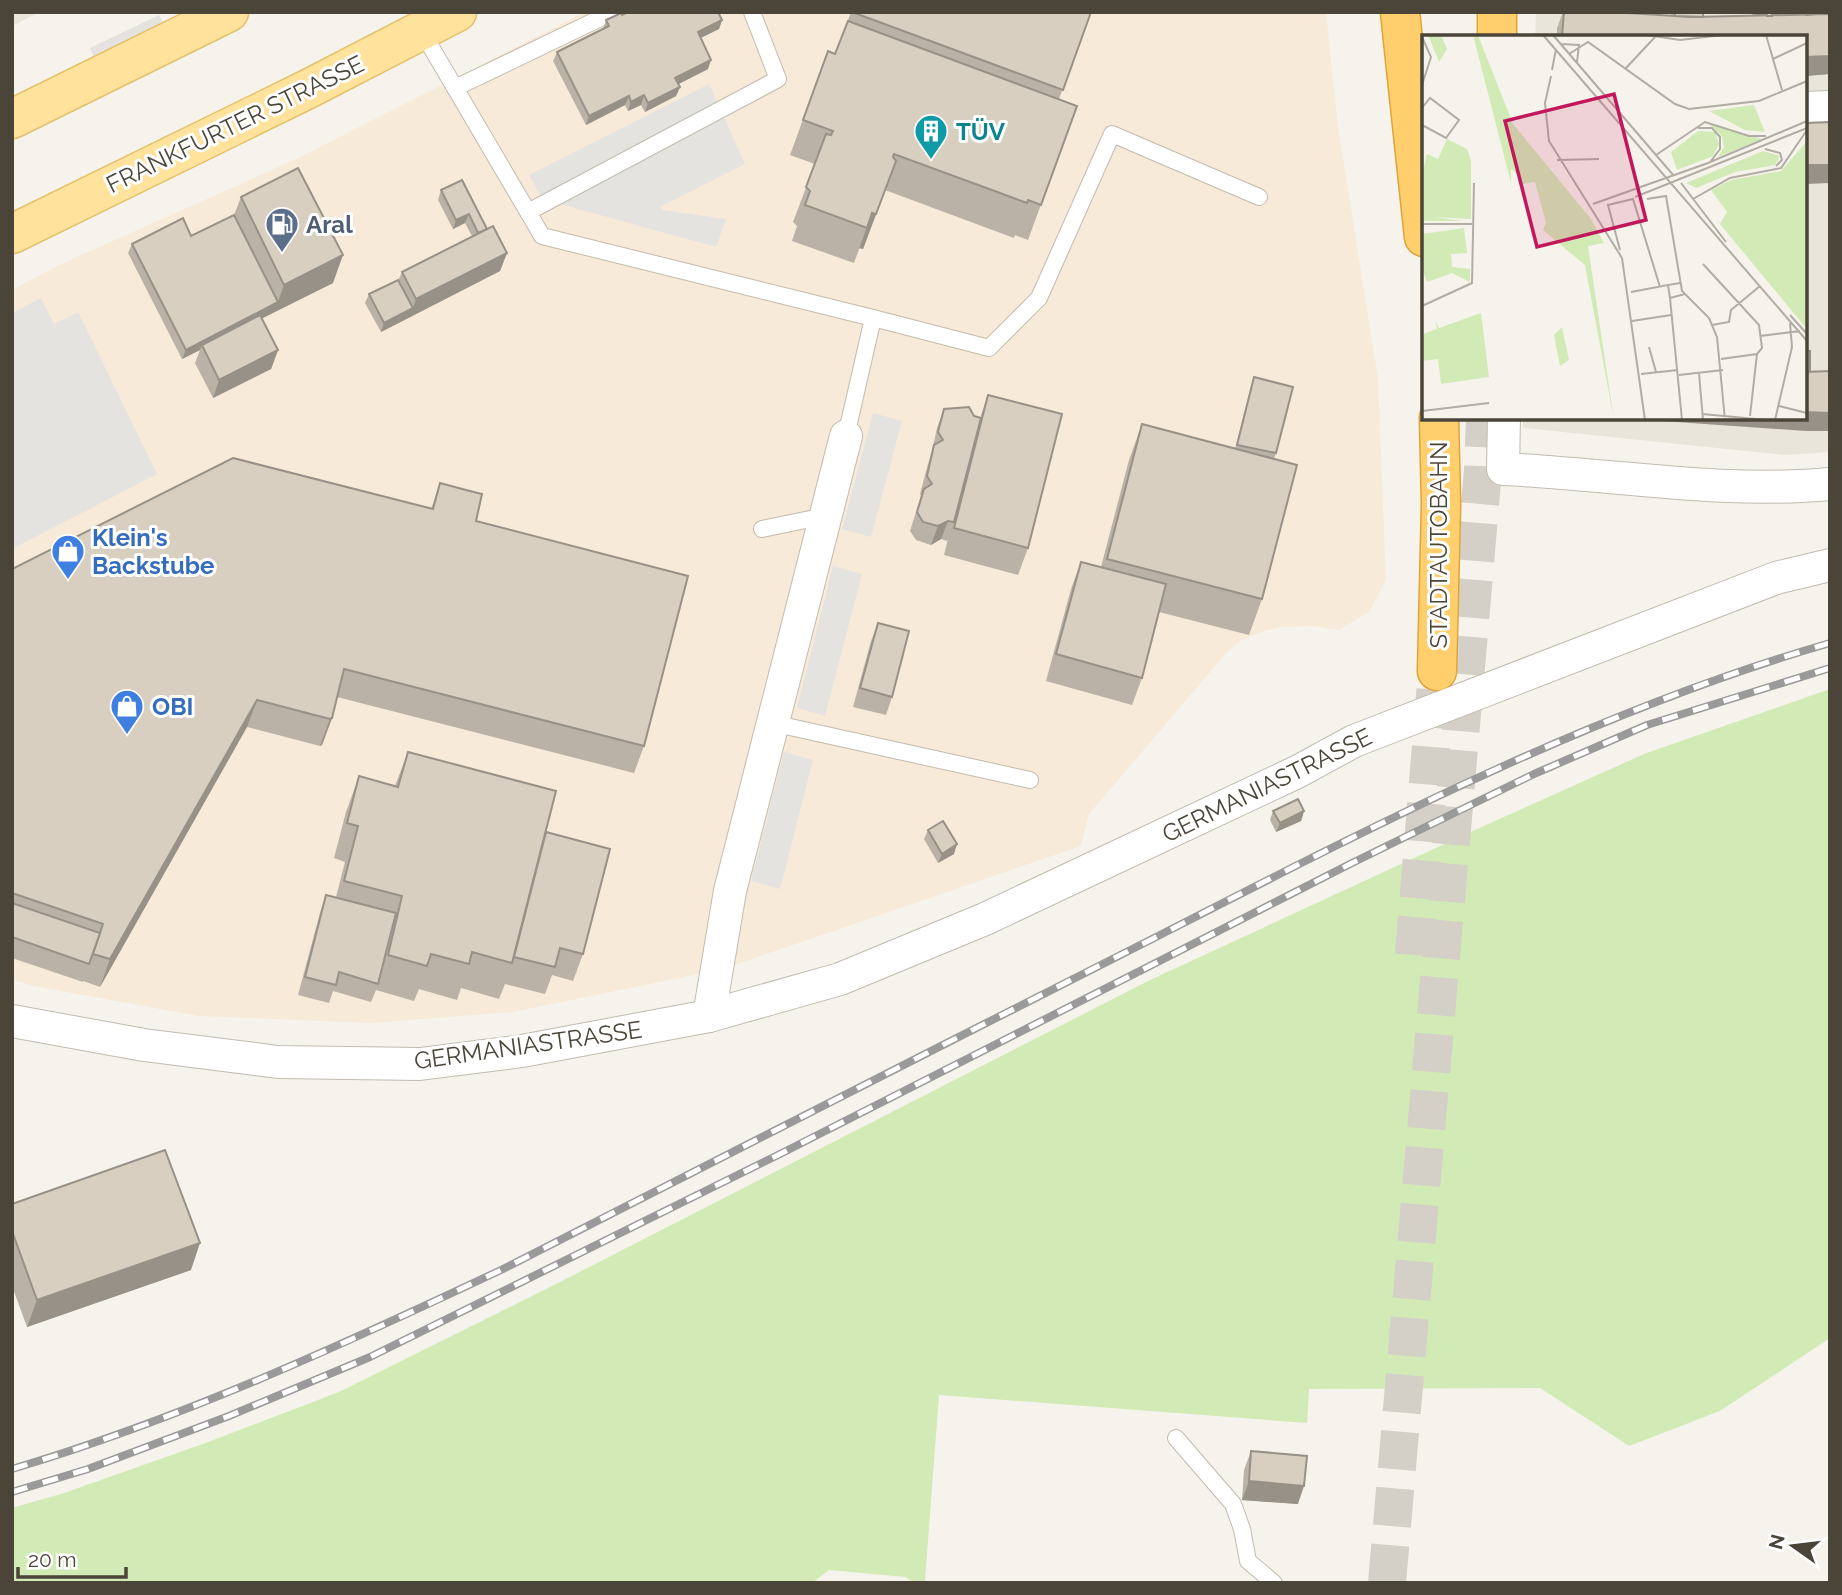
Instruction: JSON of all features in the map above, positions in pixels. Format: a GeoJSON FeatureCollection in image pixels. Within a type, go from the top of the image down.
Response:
{"type":"FeatureCollection","features":[{"type":"Feature","properties":{"kind":"highway"},"geometry":{"type":"LineString","coordinates":[[1399,12],[1422,219]]}},
{"type":"Feature","properties":{"kind":"highway"},"geometry":{"type":"LineString","coordinates":[[1497,12],[1497,35]]}},
{"type":"Feature","properties":{"kind":"highway","name":"STADTAUTOBAHN"},"geometry":{"type":"LineString","coordinates":[[1437,671],[1441,505],[1439,420]]}},
{"type":"Feature","properties":{"kind":"main road"},"geometry":{"type":"LineString","coordinates":[[12,119],[229,12]]}},
{"type":"Feature","properties":{"kind":"main road","name":"FRANKFURTER STRASSE"},"geometry":{"type":"LineString","coordinates":[[12,234],[308,89],[457,12]]}},
{"type":"Feature","properties":{"kind":"street"},"geometry":{"type":"LineString","coordinates":[[1807,108],[1830,107]]}},
{"type":"Feature","properties":{"kind":"street"},"geometry":{"type":"LineString","coordinates":[[1504,420],[1503,469],[1557,471],[1700,484],[1798,487],[1830,484]]}},
{"type":"Feature","properties":{"kind":"street"},"geometry":{"type":"LineString","coordinates":[[709,1016],[730,891],[846,436]]}},
{"type":"Feature","properties":{"kind":"street","name":"GERMANIASTRASSE"},"geometry":{"type":"LineString","coordinates":[[12,1021],[144,1045],[278,1062],[420,1064],[522,1051],[709,1016],[840,979],[985,919],[1297,772],[1364,737],[1776,578],[1830,565]]}},
{"type":"Feature","properties":{"kind":"lane"},"geometry":{"type":"LineString","coordinates":[[455,88],[613,12]]}},
{"type":"Feature","properties":{"kind":"lane"},"geometry":{"type":"LineString","coordinates":[[528,212],[778,79],[752,12]]}},
{"type":"Feature","properties":{"kind":"lane"},"geometry":{"type":"LineString","coordinates":[[421,30],[542,236],[989,348],[1039,298],[1112,134],[1259,197]]}},
{"type":"Feature","properties":{"kind":"lane"},"geometry":{"type":"LineString","coordinates":[[846,436],[873,318]]}},
{"type":"Feature","properties":{"kind":"lane"},"geometry":{"type":"LineString","coordinates":[[762,529],[825,516]]}},
{"type":"Feature","properties":{"kind":"lane"},"geometry":{"type":"LineString","coordinates":[[772,723],[1030,780]]}},
{"type":"Feature","properties":{"kind":"lane"},"geometry":{"type":"LineString","coordinates":[[1176,1438],[1233,1504],[1242,1529],[1248,1561],[1274,1583]]}},
{"type":"Feature","properties":{"kind":"shaded area"},"geometry":{"type":"Polygon","coordinates":[[[12,12],[40,12],[12,26],[12,12]]]}},
{"type":"Feature","properties":{"kind":"shaded area"},"geometry":{"type":"Polygon","coordinates":[[[585,12],[1326,12],[1338,126],[1378,379],[1386,580],[1369,612],[1339,630],[1313,626],[1282,627],[1264,631],[1242,640],[1228,651],[1089,814],[1081,846],[723,969],[513,1012],[372,1023],[199,1016],[12,980],[12,290],[57,266],[296,159],[585,12]]]}},
{"type":"Feature","properties":{"kind":"shaded area"},"geometry":{"type":"Polygon","coordinates":[[[1536,12],[1830,12],[1830,452],[1785,455],[1523,428],[1523,420],[1807,420],[1807,35],[1535,35],[1536,12]]]}},
{"type":"Feature","properties":{"kind":"shaded area"},"geometry":{"type":"Polygon","coordinates":[[[159,15],[165,26],[95,60],[90,48],[159,15]]]}},
{"type":"Feature","properties":{"kind":"shaded area"},"geometry":{"type":"Polygon","coordinates":[[[709,84],[745,164],[660,207],[662,210],[726,219],[716,247],[542,199],[529,175],[709,84]]]}},
{"type":"Feature","properties":{"kind":"shaded area"},"geometry":{"type":"Polygon","coordinates":[[[41,298],[54,324],[78,312],[157,474],[12,549],[12,313],[41,298]]]}},
{"type":"Feature","properties":{"kind":"shaded area"},"geometry":{"type":"Polygon","coordinates":[[[873,413],[902,421],[871,537],[842,529],[873,413]]]}},
{"type":"Feature","properties":{"kind":"shaded area"},"geometry":{"type":"Polygon","coordinates":[[[833,566],[862,574],[825,716],[797,708],[833,566]]]}},
{"type":"Feature","properties":{"kind":"shaded area"},"geometry":{"type":"Polygon","coordinates":[[[784,752],[813,760],[780,889],[751,881],[784,752]]]}},
{"type":"Feature","properties":{"kind":"green space"},"geometry":{"type":"Polygon","coordinates":[[[1830,689],[1830,1338],[1720,1411],[1629,1446],[1540,1388],[1309,1389],[1307,1423],[939,1395],[925,1581],[935,1583],[915,1583],[905,1577],[829,1570],[812,1583],[12,1583],[12,1508],[64,1493],[200,1445],[339,1392],[1150,980],[1644,754],[1830,689]]]}},
{"type":"Feature","properties":{"kind":"building"},"geometry":{"type":"Polygon","coordinates":[[[628,12],[718,12],[722,20],[698,32],[711,60],[675,78],[680,87],[648,103],[644,95],[631,102],[629,96],[589,116],[557,52],[609,26],[606,20],[628,12]]]}},
{"type":"Feature","properties":{"kind":"building"},"geometry":{"type":"Polygon","coordinates":[[[852,12],[1091,12],[1063,90],[852,12]]]}},
{"type":"Feature","properties":{"kind":"building"},"geometry":{"type":"Polygon","coordinates":[[[1564,12],[1692,17],[1830,14],[1830,56],[1807,57],[1807,35],[1562,35],[1564,12]]]}},
{"type":"Feature","properties":{"kind":"building"},"geometry":{"type":"Polygon","coordinates":[[[1675,12],[1703,12],[1703,17],[1675,16],[1675,12]]]}},
{"type":"Feature","properties":{"kind":"building","name":"TÜV"},"geometry":{"type":"Polygon","coordinates":[[[848,21],[1077,106],[1041,205],[1028,200],[1027,203],[894,154],[896,161],[876,214],[872,213],[867,228],[805,205],[810,191],[806,187],[826,134],[831,135],[833,131],[803,120],[828,51],[835,54],[848,21]]]}},
{"type":"Feature","properties":{"kind":"building"},"geometry":{"type":"Polygon","coordinates":[[[1830,122],[1830,165],[1807,165],[1807,123],[1830,122]]]}},
{"type":"Feature","properties":{"kind":"building"},"geometry":{"type":"Polygon","coordinates":[[[298,168],[343,255],[284,285],[241,197],[298,168]]]}},
{"type":"Feature","properties":{"kind":"building"},"geometry":{"type":"Polygon","coordinates":[[[462,180],[487,229],[478,233],[469,214],[456,220],[441,190],[462,180]]]}},
{"type":"Feature","properties":{"kind":"building"},"geometry":{"type":"Polygon","coordinates":[[[234,215],[278,302],[186,350],[132,244],[183,218],[191,236],[234,215]]]}},
{"type":"Feature","properties":{"kind":"building"},"geometry":{"type":"Polygon","coordinates":[[[493,226],[507,253],[416,299],[402,272],[493,226]]]}},
{"type":"Feature","properties":{"kind":"building"},"geometry":{"type":"Polygon","coordinates":[[[398,280],[413,308],[384,323],[369,294],[398,280]]]}},
{"type":"Feature","properties":{"kind":"building"},"geometry":{"type":"Polygon","coordinates":[[[260,315],[278,350],[219,380],[202,345],[260,315]]]}},
{"type":"Feature","properties":{"kind":"building"},"geometry":{"type":"Polygon","coordinates":[[[1807,351],[1810,351],[1810,372],[1807,372],[1807,351]]]}},
{"type":"Feature","properties":{"kind":"building"},"geometry":{"type":"Polygon","coordinates":[[[1830,371],[1830,413],[1807,412],[1807,372],[1830,371]]]}},
{"type":"Feature","properties":{"kind":"building"},"geometry":{"type":"Polygon","coordinates":[[[1254,377],[1293,387],[1276,453],[1237,445],[1254,377]]]}},
{"type":"Feature","properties":{"kind":"building"},"geometry":{"type":"Polygon","coordinates":[[[988,395],[1062,414],[1028,548],[954,528],[988,395]]]}},
{"type":"Feature","properties":{"kind":"building"},"geometry":{"type":"Polygon","coordinates":[[[969,407],[974,416],[981,418],[954,522],[948,521],[938,526],[923,522],[917,512],[924,489],[932,484],[927,476],[934,445],[943,440],[938,432],[944,409],[969,407]]]}},
{"type":"Feature","properties":{"kind":"building"},"geometry":{"type":"Polygon","coordinates":[[[1142,424],[1297,465],[1262,599],[1107,559],[1142,424]]]}},
{"type":"Feature","properties":{"kind":"building"},"geometry":{"type":"Polygon","coordinates":[[[233,458],[433,509],[440,483],[482,494],[476,521],[688,576],[644,746],[344,669],[330,719],[257,700],[110,959],[93,954],[103,924],[12,893],[12,569],[233,458]]]}},
{"type":"Feature","properties":{"kind":"building"},"geometry":{"type":"Polygon","coordinates":[[[1081,562],[1166,584],[1142,678],[1056,654],[1081,562]]]}},
{"type":"Feature","properties":{"kind":"building"},"geometry":{"type":"Polygon","coordinates":[[[878,623],[909,631],[892,697],[860,688],[878,623]]]}},
{"type":"Feature","properties":{"kind":"building"},"geometry":{"type":"Polygon","coordinates":[[[408,752],[556,791],[512,963],[472,952],[469,964],[431,954],[427,966],[388,955],[402,896],[344,881],[358,826],[347,823],[359,776],[398,787],[408,752]]]}},
{"type":"Feature","properties":{"kind":"building"},"geometry":{"type":"Polygon","coordinates":[[[1298,799],[1304,811],[1280,823],[1273,811],[1298,799]]]}},
{"type":"Feature","properties":{"kind":"building"},"geometry":{"type":"Polygon","coordinates":[[[943,821],[957,844],[942,854],[928,830],[943,821]]]}},
{"type":"Feature","properties":{"kind":"building"},"geometry":{"type":"Polygon","coordinates":[[[546,832],[610,849],[583,954],[560,948],[555,967],[514,957],[546,832]]]}},
{"type":"Feature","properties":{"kind":"building"},"geometry":{"type":"Polygon","coordinates":[[[326,895],[396,913],[378,984],[339,972],[336,985],[305,977],[326,895]]]}},
{"type":"Feature","properties":{"kind":"building"},"geometry":{"type":"Polygon","coordinates":[[[12,903],[100,933],[89,964],[12,937],[12,903]]]}},
{"type":"Feature","properties":{"kind":"building"},"geometry":{"type":"Polygon","coordinates":[[[165,1150],[200,1243],[37,1300],[12,1231],[12,1204],[165,1150]]]}},
{"type":"Feature","properties":{"kind":"building"},"geometry":{"type":"Polygon","coordinates":[[[1251,1451],[1307,1456],[1304,1486],[1249,1481],[1251,1451]]]}},
{"type":"Feature","properties":{"kind":"tunnel"},"geometry":{"type":"LineString","coordinates":[[1387,1583],[1483,470],[1485,420]]}},
{"type":"Feature","properties":{"kind":"tunnel"},"geometry":{"type":"LineString","coordinates":[[1414,955],[1437,671]]}},
{"type":"Feature","properties":{"kind":"railway"},"geometry":{"type":"LineString","coordinates":[[12,1469],[199,1404],[321,1353],[501,1270],[1323,852],[1488,773],[1657,702],[1830,643]]}},
{"type":"Feature","properties":{"kind":"railway"},"geometry":{"type":"LineString","coordinates":[[12,1492],[88,1469],[229,1416],[370,1357],[786,1151],[1352,863],[1534,774],[1647,725],[1830,668]]}},
{"type":"Feature","properties":{"kind":"place","name":"TÜV"},"geometry":{"type":"Point","coordinates":[931,161]}},
{"type":"Feature","properties":{"kind":"place","name":"Aral"},"geometry":{"type":"Point","coordinates":[282,254]}},
{"type":"Feature","properties":{"kind":"place","name":"Klein's Backstube"},"geometry":{"type":"Point","coordinates":[68,581]}},
{"type":"Feature","properties":{"kind":"place","name":"OBI"},"geometry":{"type":"Point","coordinates":[127,736]}}]}
